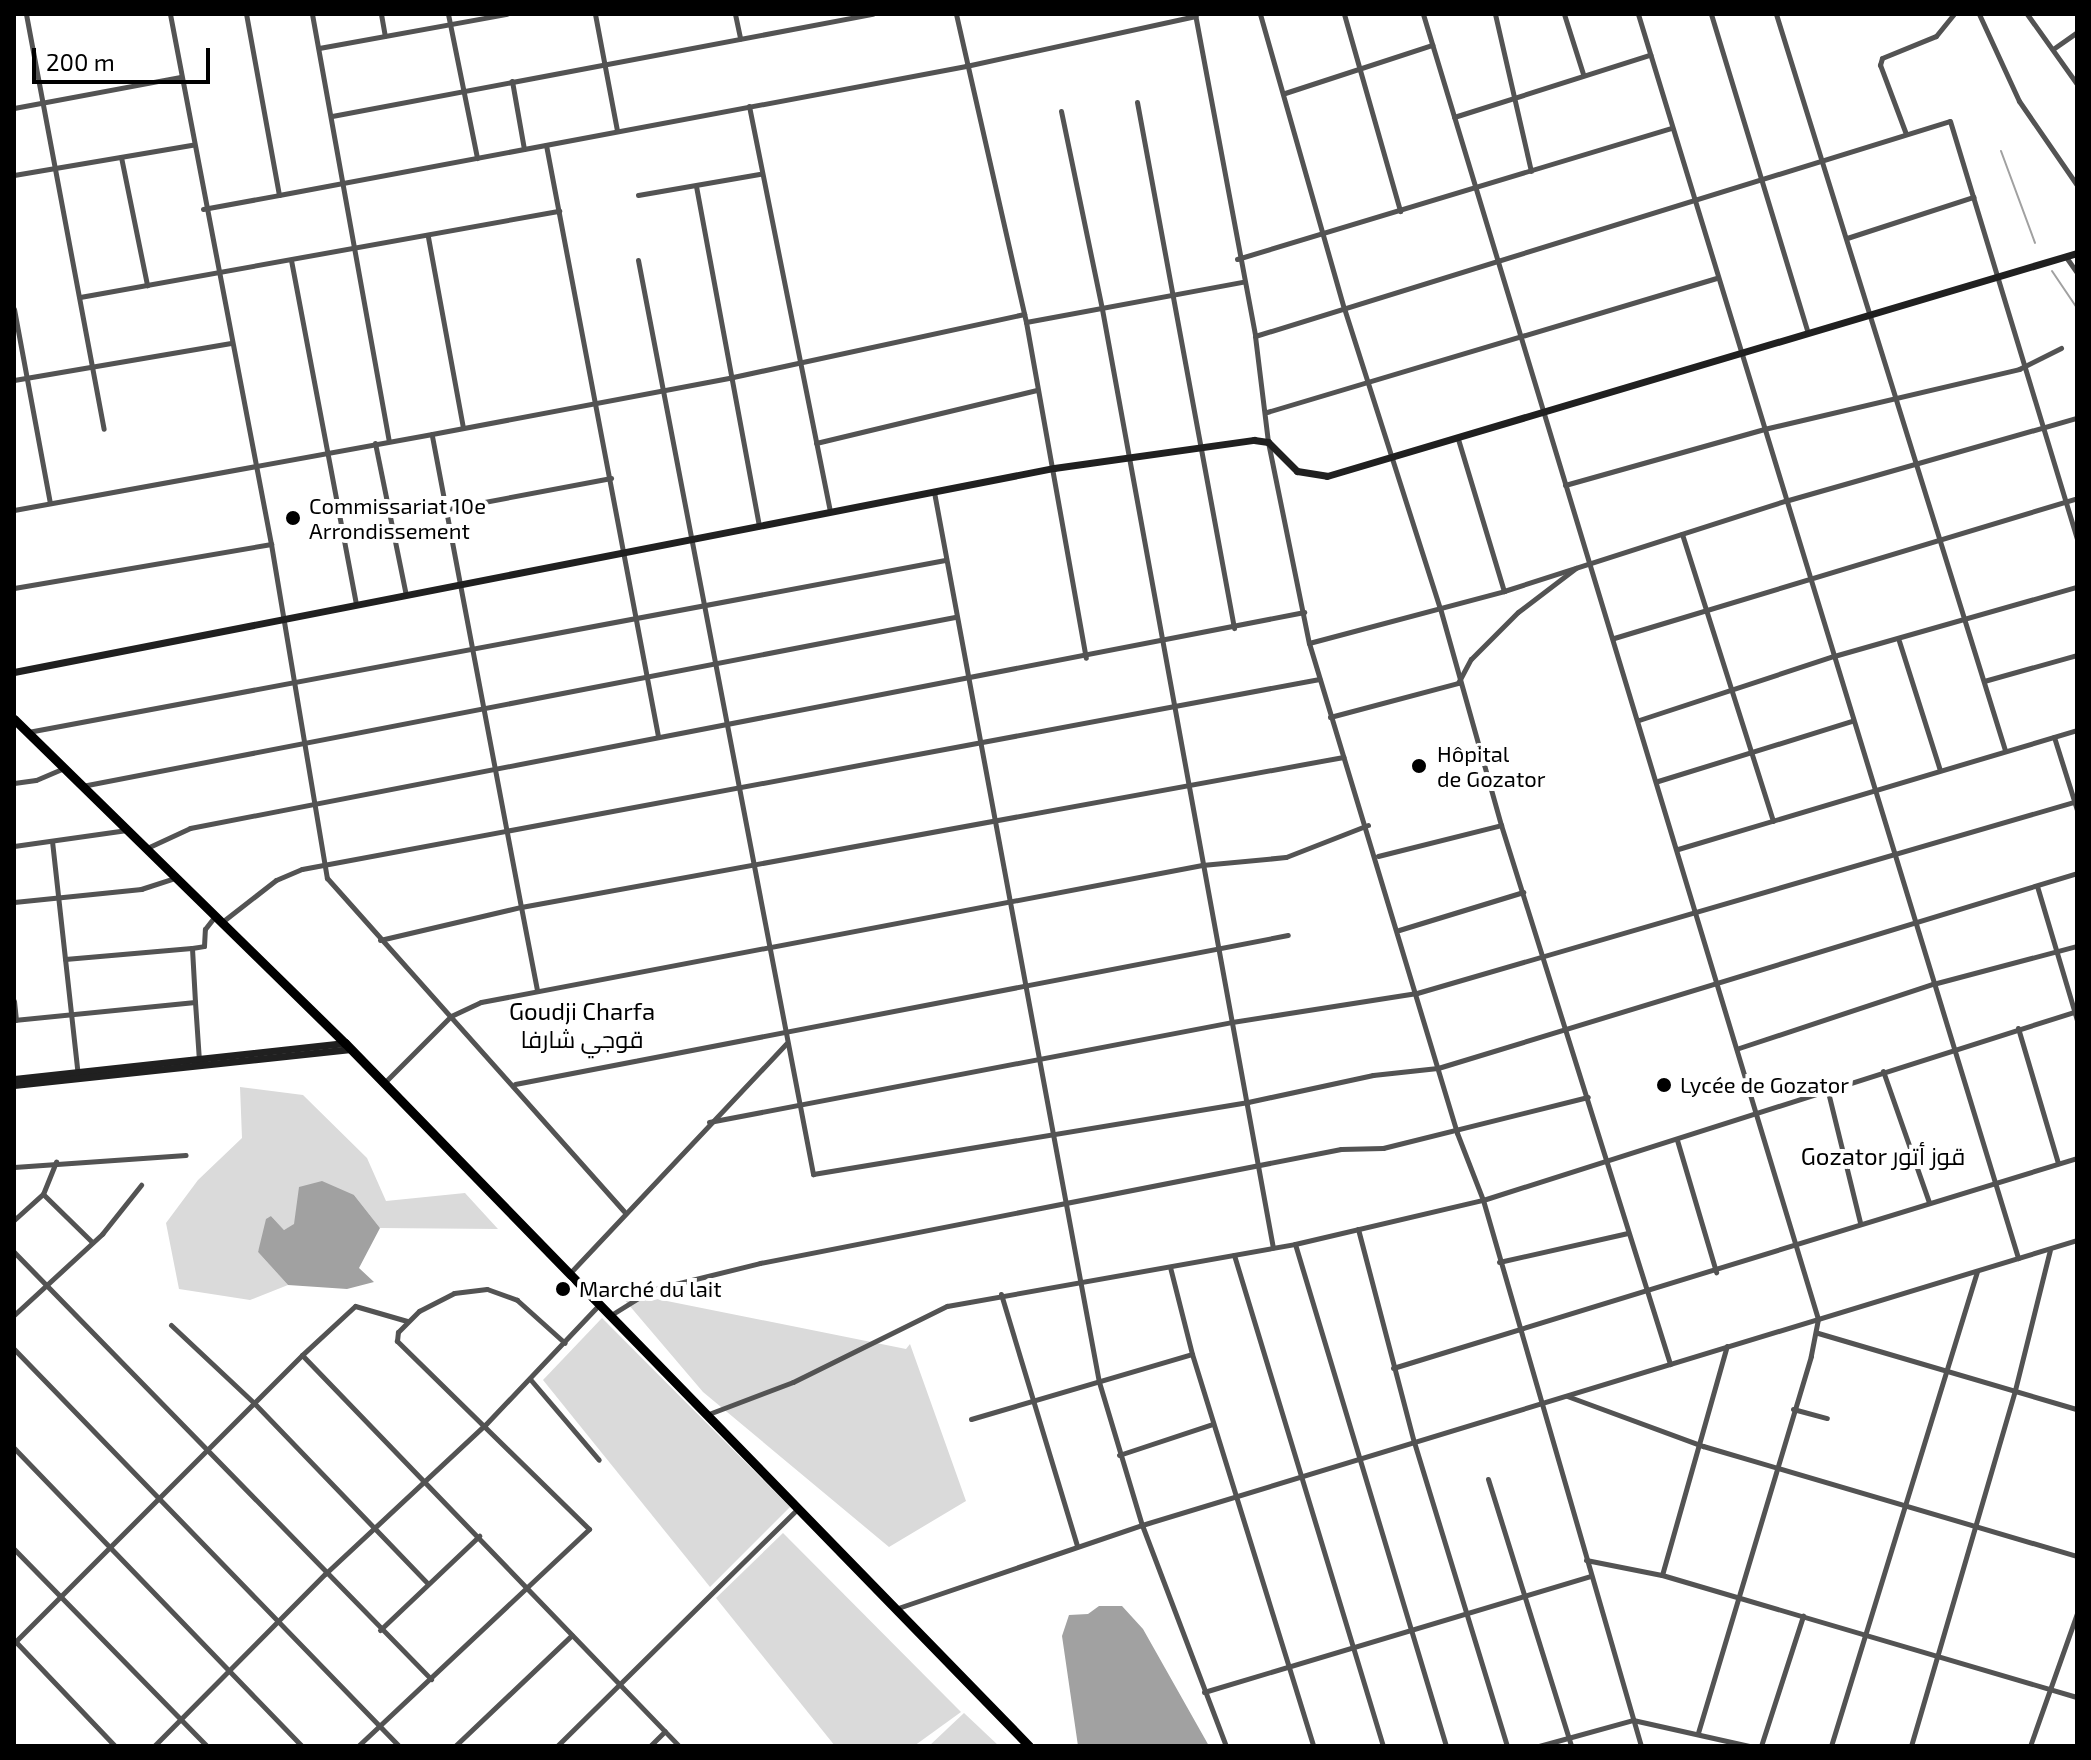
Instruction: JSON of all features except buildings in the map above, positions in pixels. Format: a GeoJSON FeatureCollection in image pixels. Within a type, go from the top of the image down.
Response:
{"type":"FeatureCollection","features":[{"type":"Feature","properties":{"kind":"highway"},"geometry":{"type":"LineString","coordinates":[[15,721],[348,1046],[1029,1746]]}},
{"type":"Feature","properties":{"kind":"street"},"geometry":{"type":"LineString","coordinates":[[26,14],[104,429]]}},
{"type":"Feature","properties":{"kind":"street"},"geometry":{"type":"LineString","coordinates":[[170,14],[203,209],[271,544],[323,867],[333,888],[515,1084],[624,1211]]}},
{"type":"Feature","properties":{"kind":"street"},"geometry":{"type":"LineString","coordinates":[[246,14],[279,195]]}},
{"type":"Feature","properties":{"kind":"street"},"geometry":{"type":"LineString","coordinates":[[312,14],[357,249],[389,440]]}},
{"type":"Feature","properties":{"kind":"street"},"geometry":{"type":"LineString","coordinates":[[381,14],[385,36]]}},
{"type":"Feature","properties":{"kind":"street"},"geometry":{"type":"LineString","coordinates":[[448,14],[477,158]]}},
{"type":"Feature","properties":{"kind":"street"},"geometry":{"type":"LineString","coordinates":[[319,48],[507,14]]}},
{"type":"Feature","properties":{"kind":"street"},"geometry":{"type":"LineString","coordinates":[[595,14],[617,130]]}},
{"type":"Feature","properties":{"kind":"street"},"geometry":{"type":"LineString","coordinates":[[735,14],[740,38]]}},
{"type":"Feature","properties":{"kind":"street"},"geometry":{"type":"LineString","coordinates":[[332,116],[872,14]]}},
{"type":"Feature","properties":{"kind":"street"},"geometry":{"type":"LineString","coordinates":[[956,14],[1026,322],[1086,658]]}},
{"type":"Feature","properties":{"kind":"street"},"geometry":{"type":"LineString","coordinates":[[1260,14],[1325,232],[1344,308],[1440,608],[1458,683],[1501,825],[1670,1364]]}},
{"type":"Feature","properties":{"kind":"street"},"geometry":{"type":"LineString","coordinates":[[1344,14],[1400,211]]}},
{"type":"Feature","properties":{"kind":"street"},"geometry":{"type":"LineString","coordinates":[[1423,14],[1739,1048],[1818,1319],[1818,1333],[1698,1732]]}},
{"type":"Feature","properties":{"kind":"street"},"geometry":{"type":"LineString","coordinates":[[1495,14],[1531,171]]}},
{"type":"Feature","properties":{"kind":"street"},"geometry":{"type":"LineString","coordinates":[[1564,14],[1583,74]]}},
{"type":"Feature","properties":{"kind":"street"},"geometry":{"type":"LineString","coordinates":[[1638,14],[1716,278],[2018,1258]]}},
{"type":"Feature","properties":{"kind":"street"},"geometry":{"type":"LineString","coordinates":[[1711,14],[1808,333]]}},
{"type":"Feature","properties":{"kind":"street"},"geometry":{"type":"LineString","coordinates":[[1776,14],[1824,160],[2005,750]]}},
{"type":"Feature","properties":{"kind":"street"},"geometry":{"type":"LineString","coordinates":[[1906,134],[1880,65],[1882,58],[1936,36],[1954,14]]}},
{"type":"Feature","properties":{"kind":"street"},"geometry":{"type":"LineString","coordinates":[[1979,14],[2019,101],[2077,185]]}},
{"type":"Feature","properties":{"kind":"street"},"geometry":{"type":"LineString","coordinates":[[2027,14],[2077,84]]}},
{"type":"Feature","properties":{"kind":"street"},"geometry":{"type":"LineString","coordinates":[[203,209],[966,66],[1195,15],[1237,259],[1255,336],[1267,412],[1268,442],[1309,643],[1330,717],[1368,825],[1457,1133],[1483,1200],[1518,1331],[1641,1746]]}},
{"type":"Feature","properties":{"kind":"street"},"geometry":{"type":"LineString","coordinates":[[2053,49],[2077,32]]}},
{"type":"Feature","properties":{"kind":"street"},"geometry":{"type":"LineString","coordinates":[[1285,93],[1432,45]]}},
{"type":"Feature","properties":{"kind":"street"},"geometry":{"type":"LineString","coordinates":[[1454,117],[1650,55]]}},
{"type":"Feature","properties":{"kind":"street"},"geometry":{"type":"LineString","coordinates":[[14,108],[179,77]]}},
{"type":"Feature","properties":{"kind":"street"},"geometry":{"type":"LineString","coordinates":[[512,81],[524,149]]}},
{"type":"Feature","properties":{"kind":"street"},"geometry":{"type":"LineString","coordinates":[[1137,102],[1176,295],[1234,628]]}},
{"type":"Feature","properties":{"kind":"street"},"geometry":{"type":"LineString","coordinates":[[749,106],[759,174],[830,512]]}},
{"type":"Feature","properties":{"kind":"street"},"geometry":{"type":"LineString","coordinates":[[1061,111],[1102,309],[1273,1248]]}},
{"type":"Feature","properties":{"kind":"street"},"geometry":{"type":"LineString","coordinates":[[1255,336],[1950,121],[2077,539]]}},
{"type":"Feature","properties":{"kind":"street"},"geometry":{"type":"LineString","coordinates":[[1237,259],[1672,128]]}},
{"type":"Feature","properties":{"kind":"street"},"geometry":{"type":"LineString","coordinates":[[14,175],[192,145]]}},
{"type":"Feature","properties":{"kind":"street"},"geometry":{"type":"LineString","coordinates":[[546,145],[658,736]]}},
{"type":"Feature","properties":{"kind":"street"},"geometry":{"type":"LineString","coordinates":[[121,157],[147,285]]}},
{"type":"Feature","properties":{"kind":"street"},"geometry":{"type":"LineString","coordinates":[[638,195],[759,174]]}},
{"type":"Feature","properties":{"kind":"street"},"geometry":{"type":"LineString","coordinates":[[696,186],[759,526]]}},
{"type":"Feature","properties":{"kind":"street"},"geometry":{"type":"LineString","coordinates":[[1847,238],[1973,197]]}},
{"type":"Feature","properties":{"kind":"street"},"geometry":{"type":"LineString","coordinates":[[80,297],[428,237],[559,211]]}},
{"type":"Feature","properties":{"kind":"street"},"geometry":{"type":"LineString","coordinates":[[428,237],[463,427]]}},
{"type":"Feature","properties":{"kind":"street"},"geometry":{"type":"LineString","coordinates":[[1268,442],[1297,471],[1327,476],[2077,253]]}},
{"type":"Feature","properties":{"kind":"street"},"geometry":{"type":"LineString","coordinates":[[2066,257],[2077,273]]}},
{"type":"Feature","properties":{"kind":"street"},"geometry":{"type":"LineString","coordinates":[[291,260],[356,604]]}},
{"type":"Feature","properties":{"kind":"street"},"geometry":{"type":"LineString","coordinates":[[638,260],[718,662],[809,1168],[821,1176],[1248,1102],[1373,1075],[1438,1068],[2077,873]]}},
{"type":"Feature","properties":{"kind":"street"},"geometry":{"type":"LineString","coordinates":[[1267,412],[1716,278]]}},
{"type":"Feature","properties":{"kind":"street"},"geometry":{"type":"LineString","coordinates":[[1026,322],[1242,282]]}},
{"type":"Feature","properties":{"kind":"street"},"geometry":{"type":"LineString","coordinates":[[14,309],[50,503]]}},
{"type":"Feature","properties":{"kind":"street"},"geometry":{"type":"LineString","coordinates":[[14,510],[733,377],[1024,314]]}},
{"type":"Feature","properties":{"kind":"street"},"geometry":{"type":"LineString","coordinates":[[14,380],[231,343]]}},
{"type":"Feature","properties":{"kind":"street"},"geometry":{"type":"LineString","coordinates":[[1565,485],[1764,429],[2024,367],[2061,348]]}},
{"type":"Feature","properties":{"kind":"street"},"geometry":{"type":"LineString","coordinates":[[816,443],[1037,390]]}},
{"type":"Feature","properties":{"kind":"street"},"geometry":{"type":"LineString","coordinates":[[1309,643],[1504,591],[1588,561],[1785,501],[2077,418]]}},
{"type":"Feature","properties":{"kind":"street"},"geometry":{"type":"LineString","coordinates":[[432,434],[537,990]]}},
{"type":"Feature","properties":{"kind":"street"},"geometry":{"type":"LineString","coordinates":[[1458,439],[1504,591]]}},
{"type":"Feature","properties":{"kind":"street"},"geometry":{"type":"LineString","coordinates":[[14,672],[282,616],[406,596],[1054,468],[1268,442]]}},
{"type":"Feature","properties":{"kind":"street"},"geometry":{"type":"LineString","coordinates":[[375,443],[406,596]]}},
{"type":"Feature","properties":{"kind":"street"},"geometry":{"type":"LineString","coordinates":[[446,509],[611,478]]}},
{"type":"Feature","properties":{"kind":"street"},"geometry":{"type":"LineString","coordinates":[[934,492],[1099,1382],[1142,1525],[1226,1746]]}},
{"type":"Feature","properties":{"kind":"street"},"geometry":{"type":"LineString","coordinates":[[1614,638],[1808,575],[1940,540],[2077,498]]}},
{"type":"Feature","properties":{"kind":"street"},"geometry":{"type":"LineString","coordinates":[[1682,534],[1773,821]]}},
{"type":"Feature","properties":{"kind":"street"},"geometry":{"type":"LineString","coordinates":[[14,588],[271,544]]}},
{"type":"Feature","properties":{"kind":"street"},"geometry":{"type":"LineString","coordinates":[[27,732],[945,560]]}},
{"type":"Feature","properties":{"kind":"street"},"geometry":{"type":"LineString","coordinates":[[1330,717],[1458,683],[1471,659],[1518,612],[1588,561]]}},
{"type":"Feature","properties":{"kind":"street"},"geometry":{"type":"LineString","coordinates":[[1639,720],[1834,656],[1899,641],[2077,587]]}},
{"type":"Feature","properties":{"kind":"street"},"geometry":{"type":"LineString","coordinates":[[146,849],[190,828],[966,677],[1086,658],[1304,612]]}},
{"type":"Feature","properties":{"kind":"street"},"geometry":{"type":"LineString","coordinates":[[81,786],[955,617]]}},
{"type":"Feature","properties":{"kind":"street"},"geometry":{"type":"LineString","coordinates":[[1899,641],[1940,770]]}},
{"type":"Feature","properties":{"kind":"street"},"geometry":{"type":"LineString","coordinates":[[1984,681],[2077,655]]}},
{"type":"Feature","properties":{"kind":"street"},"geometry":{"type":"LineString","coordinates":[[65,959],[204,946],[205,929],[276,880],[323,867],[1319,679]]}},
{"type":"Feature","properties":{"kind":"street"},"geometry":{"type":"LineString","coordinates":[[1658,781],[1753,756],[1852,721]]}},
{"type":"Feature","properties":{"kind":"street"},"geometry":{"type":"LineString","coordinates":[[1678,849],[2077,730]]}},
{"type":"Feature","properties":{"kind":"street"},"geometry":{"type":"LineString","coordinates":[[2054,737],[2077,810]]}},
{"type":"Feature","properties":{"kind":"street"},"geometry":{"type":"LineString","coordinates":[[379,940],[521,907],[995,821],[1187,782],[1343,757]]}},
{"type":"Feature","properties":{"kind":"street"},"geometry":{"type":"LineString","coordinates":[[14,783],[36,780],[63,768]]}},
{"type":"Feature","properties":{"kind":"street"},"geometry":{"type":"LineString","coordinates":[[709,1122],[1039,1062],[1232,1022],[1417,993],[2076,801]]}},
{"type":"Feature","properties":{"kind":"street"},"geometry":{"type":"LineString","coordinates":[[384,1083],[451,1016],[481,1002],[1010,904],[1202,865],[1286,857],[1368,825]]}},
{"type":"Feature","properties":{"kind":"street"},"geometry":{"type":"LineString","coordinates":[[1377,856],[1501,825]]}},
{"type":"Feature","properties":{"kind":"street"},"geometry":{"type":"LineString","coordinates":[[14,846],[127,830]]}},
{"type":"Feature","properties":{"kind":"street"},"geometry":{"type":"LineString","coordinates":[[52,841],[78,1076]]}},
{"type":"Feature","properties":{"kind":"street"},"geometry":{"type":"LineString","coordinates":[[14,902],[141,889],[176,877]]}},
{"type":"Feature","properties":{"kind":"street"},"geometry":{"type":"LineString","coordinates":[[2037,886],[2077,1020]]}},
{"type":"Feature","properties":{"kind":"street"},"geometry":{"type":"LineString","coordinates":[[1399,930],[1523,892]]}},
{"type":"Feature","properties":{"kind":"street"},"geometry":{"type":"LineString","coordinates":[[515,1084],[785,1029],[1288,935]]}},
{"type":"Feature","properties":{"kind":"street"},"geometry":{"type":"LineString","coordinates":[[1739,1048],[1933,984],[2077,946]]}},
{"type":"Feature","properties":{"kind":"street"},"geometry":{"type":"LineString","coordinates":[[192,948],[200,1063]]}},
{"type":"Feature","properties":{"kind":"street"},"geometry":{"type":"LineString","coordinates":[[14,1001],[15,1020],[195,1002]]}},
{"type":"Feature","properties":{"kind":"street"},"geometry":{"type":"LineString","coordinates":[[706,1415],[793,1382],[947,1306],[1295,1244],[1483,1200],[1759,1115],[1883,1071],[2076,1011]]}},
{"type":"Feature","properties":{"kind":"street"},"geometry":{"type":"LineString","coordinates":[[2018,1028],[2058,1163]]}},
{"type":"Feature","properties":{"kind":"street"},"geometry":{"type":"LineString","coordinates":[[570,1273],[624,1211],[787,1043]]}},
{"type":"Feature","properties":{"kind":"street"},"geometry":{"type":"LineString","coordinates":[[14,1085],[348,1046]]}},
{"type":"Feature","properties":{"kind":"street"},"geometry":{"type":"LineString","coordinates":[[1883,1071],[1929,1202]]}},
{"type":"Feature","properties":{"kind":"street"},"geometry":{"type":"LineString","coordinates":[[14,1079],[78,1076]]}},
{"type":"Feature","properties":{"kind":"street"},"geometry":{"type":"LineString","coordinates":[[1828,1092],[1860,1222]]}},
{"type":"Feature","properties":{"kind":"street"},"geometry":{"type":"LineString","coordinates":[[611,1316],[642,1293],[683,1281],[1260,1166],[1457,1133],[1588,1097]]}},
{"type":"Feature","properties":{"kind":"street"},"geometry":{"type":"LineString","coordinates":[[1677,1140],[1716,1272]]}},
{"type":"Feature","properties":{"kind":"street"},"geometry":{"type":"LineString","coordinates":[[14,1167],[186,1155]]}},
{"type":"Feature","properties":{"kind":"street"},"geometry":{"type":"LineString","coordinates":[[1393,1368],[1795,1248],[1860,1222],[2077,1158]]}},
{"type":"Feature","properties":{"kind":"street"},"geometry":{"type":"LineString","coordinates":[[14,1220],[43,1194],[56,1162]]}},
{"type":"Feature","properties":{"kind":"street"},"geometry":{"type":"LineString","coordinates":[[14,1315],[92,1242],[141,1185]]}},
{"type":"Feature","properties":{"kind":"street"},"geometry":{"type":"LineString","coordinates":[[43,1194],[92,1242]]}},
{"type":"Feature","properties":{"kind":"street"},"geometry":{"type":"LineString","coordinates":[[1358,1229],[1414,1442],[1507,1746]]}},
{"type":"Feature","properties":{"kind":"street"},"geometry":{"type":"LineString","coordinates":[[1499,1262],[1628,1233]]}},
{"type":"Feature","properties":{"kind":"street"},"geometry":{"type":"LineString","coordinates":[[898,1608],[1077,1545],[2077,1240]]}},
{"type":"Feature","properties":{"kind":"street"},"geometry":{"type":"LineString","coordinates":[[1295,1244],[1357,1460],[1446,1746]]}},
{"type":"Feature","properties":{"kind":"street"},"geometry":{"type":"LineString","coordinates":[[1911,1746],[2015,1390],[2050,1250]]}},
{"type":"Feature","properties":{"kind":"street"},"geometry":{"type":"LineString","coordinates":[[14,1252],[325,1574],[431,1679]]}},
{"type":"Feature","properties":{"kind":"street"},"geometry":{"type":"LineString","coordinates":[[1234,1255],[1298,1477],[1383,1746]]}},
{"type":"Feature","properties":{"kind":"street"},"geometry":{"type":"LineString","coordinates":[[1170,1267],[1192,1354],[1313,1746]]}},
{"type":"Feature","properties":{"kind":"street"},"geometry":{"type":"LineString","coordinates":[[1831,1746],[1978,1270]]}},
{"type":"Feature","properties":{"kind":"street"},"geometry":{"type":"LineString","coordinates":[[358,1746],[589,1529],[397,1341],[407,1321],[454,1293],[487,1289],[517,1300],[565,1343]]}},
{"type":"Feature","properties":{"kind":"street"},"geometry":{"type":"LineString","coordinates":[[1001,1294],[1031,1402],[1077,1545]]}},
{"type":"Feature","properties":{"kind":"street"},"geometry":{"type":"LineString","coordinates":[[154,1746],[231,1673],[325,1574],[485,1425],[600,1305]]}},
{"type":"Feature","properties":{"kind":"street"},"geometry":{"type":"LineString","coordinates":[[115,1746],[14,1642],[355,1306],[407,1321]]}},
{"type":"Feature","properties":{"kind":"street"},"geometry":{"type":"LineString","coordinates":[[171,1325],[254,1403],[427,1583]]}},
{"type":"Feature","properties":{"kind":"street"},"geometry":{"type":"LineString","coordinates":[[1818,1333],[2077,1409]]}},
{"type":"Feature","properties":{"kind":"street"},"geometry":{"type":"LineString","coordinates":[[1662,1575],[1703,1446],[1727,1346]]}},
{"type":"Feature","properties":{"kind":"street"},"geometry":{"type":"LineString","coordinates":[[14,1349],[280,1619],[399,1746]]}},
{"type":"Feature","properties":{"kind":"street"},"geometry":{"type":"LineString","coordinates":[[971,1419],[1192,1354]]}},
{"type":"Feature","properties":{"kind":"street"},"geometry":{"type":"LineString","coordinates":[[302,1355],[679,1746]]}},
{"type":"Feature","properties":{"kind":"street"},"geometry":{"type":"LineString","coordinates":[[530,1379],[599,1460]]}},
{"type":"Feature","properties":{"kind":"street"},"geometry":{"type":"LineString","coordinates":[[1566,1395],[1703,1446],[2077,1556]]}},
{"type":"Feature","properties":{"kind":"street"},"geometry":{"type":"LineString","coordinates":[[1793,1409],[1827,1418]]}},
{"type":"Feature","properties":{"kind":"street"},"geometry":{"type":"LineString","coordinates":[[1119,1455],[1213,1424]]}},
{"type":"Feature","properties":{"kind":"street"},"geometry":{"type":"LineString","coordinates":[[14,1448],[302,1746]]}},
{"type":"Feature","properties":{"kind":"street"},"geometry":{"type":"LineString","coordinates":[[1488,1479],[1571,1746]]}},
{"type":"Feature","properties":{"kind":"street"},"geometry":{"type":"LineString","coordinates":[[557,1746],[798,1508]]}},
{"type":"Feature","properties":{"kind":"street"},"geometry":{"type":"LineString","coordinates":[[380,1630],[479,1536]]}},
{"type":"Feature","properties":{"kind":"street"},"geometry":{"type":"LineString","coordinates":[[14,1549],[207,1746]]}},
{"type":"Feature","properties":{"kind":"street"},"geometry":{"type":"LineString","coordinates":[[1586,1560],[1662,1575],[1738,1596],[2077,1697]]}},
{"type":"Feature","properties":{"kind":"street"},"geometry":{"type":"LineString","coordinates":[[1204,1692],[1591,1576]]}},
{"type":"Feature","properties":{"kind":"street"},"geometry":{"type":"LineString","coordinates":[[2030,1746],[2054,1690],[2077,1613]]}},
{"type":"Feature","properties":{"kind":"street"},"geometry":{"type":"LineString","coordinates":[[1761,1746],[1803,1616]]}},
{"type":"Feature","properties":{"kind":"street"},"geometry":{"type":"LineString","coordinates":[[455,1746],[572,1635]]}},
{"type":"Feature","properties":{"kind":"street"},"geometry":{"type":"LineString","coordinates":[[1539,1746],[1633,1720],[1698,1732],[1749,1746]]}},
{"type":"Feature","properties":{"kind":"street"},"geometry":{"type":"LineString","coordinates":[[650,1746],[665,1731]]}},
{"type":"Feature","properties":{"kind":"shaded area"},"geometry":{"type":"Polygon","coordinates":[[[240,1087],[303,1095],[367,1158],[386,1201],[465,1193],[498,1229],[380,1228],[354,1195],[284,1230],[271,1216],[258,1252],[288,1285],[250,1300],[179,1289],[166,1223],[198,1180],[242,1138],[240,1087]]]}},
{"type":"Feature","properties":{"kind":"shaded area"},"geometry":{"type":"Polygon","coordinates":[[[322,1181],[354,1195],[380,1228],[359,1268],[374,1282],[347,1289],[288,1285],[258,1252],[266,1219],[271,1216],[284,1230],[294,1224],[299,1187],[322,1181]]]}},
{"type":"Feature","properties":{"kind":"shaded area"},"geometry":{"type":"Polygon","coordinates":[[[617,1291],[906,1349],[910,1344],[966,1501],[889,1547],[703,1392],[617,1291]]]}},
{"type":"Feature","properties":{"kind":"shaded area"},"geometry":{"type":"Polygon","coordinates":[[[602,1318],[790,1507],[710,1587],[543,1380],[602,1318]]]}},
{"type":"Feature","properties":{"kind":"shaded area"},"geometry":{"type":"Polygon","coordinates":[[[783,1533],[961,1712],[914,1746],[835,1746],[716,1598],[783,1533]]]}},
{"type":"Feature","properties":{"kind":"shaded area"},"geometry":{"type":"Polygon","coordinates":[[[1099,1606],[1122,1606],[1143,1629],[1209,1746],[1078,1746],[1062,1636],[1069,1615],[1088,1614],[1099,1606]]]}},
{"type":"Feature","properties":{"kind":"shaded area"},"geometry":{"type":"Polygon","coordinates":[[[964,1713],[999,1746],[929,1746],[964,1713]]]}},
{"type":"Feature","properties":{"kind":"waterway"},"geometry":{"type":"LineString","coordinates":[[2001,151],[2035,243]]}},
{"type":"Feature","properties":{"kind":"waterway"},"geometry":{"type":"LineString","coordinates":[[2052,271],[2077,308]]}},
{"type":"Feature","properties":{"kind":"place","name":"Commissariat 10e Arrondissement"},"geometry":{"type":"Point","coordinates":[293,518]}},
{"type":"Feature","properties":{"kind":"place","name":"Hôpital de Gozator"},"geometry":{"type":"Point","coordinates":[1419,766]}},
{"type":"Feature","properties":{"kind":"place","name":"Lycée de Gozator"},"geometry":{"type":"Point","coordinates":[1664,1085]}},
{"type":"Feature","properties":{"kind":"place","name":"Marché du lait"},"geometry":{"type":"Point","coordinates":[563,1289]}},
{"type":"Feature","properties":{"kind":"district","name":"Goudji Charfa قوجي شارفا"},"geometry":{"type":"Point","coordinates":[582,1025]}},
{"type":"Feature","properties":{"kind":"district","name":"Gozator قوز أتور"},"geometry":{"type":"Point","coordinates":[1883,1156]}}]}
